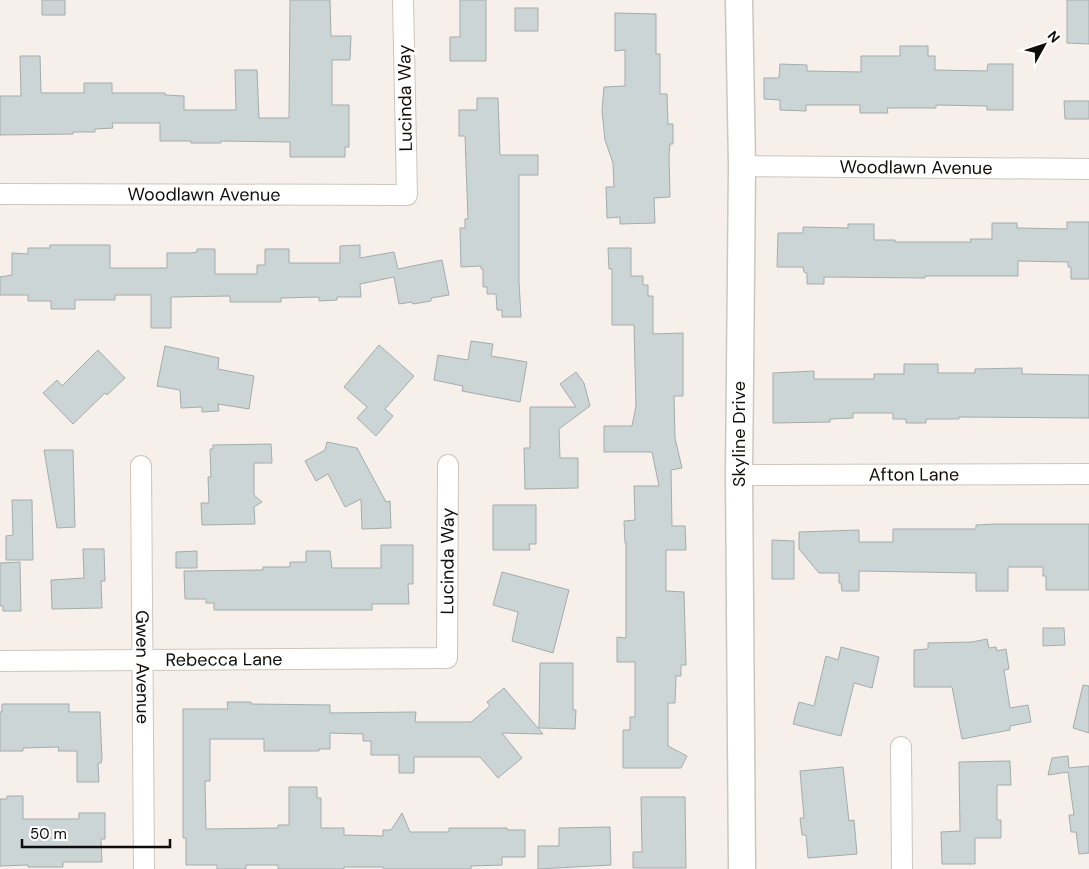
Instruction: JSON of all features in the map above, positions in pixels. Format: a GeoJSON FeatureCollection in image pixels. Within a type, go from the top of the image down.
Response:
{"type":"FeatureCollection","features":[{"type":"Feature","properties":{"kind":"street","name":"Lucinda Way"},"geometry":{"type":"LineString","coordinates":[[404,0],[407,195]]}},
{"type":"Feature","properties":{"kind":"street","name":"Skyline Drive"},"geometry":{"type":"LineString","coordinates":[[739,0],[742,166],[739,475],[742,869]]}},
{"type":"Feature","properties":{"kind":"street","name":"Woodlawn Avenue"},"geometry":{"type":"LineString","coordinates":[[742,166],[1089,169]]}},
{"type":"Feature","properties":{"kind":"street","name":"Woodlawn Avenue"},"geometry":{"type":"LineString","coordinates":[[0,194],[407,195]]}},
{"type":"Feature","properties":{"kind":"street","name":"Gwen Avenue"},"geometry":{"type":"LineString","coordinates":[[141,466],[144,869]]}},
{"type":"Feature","properties":{"kind":"street","name":"Lucinda Way"},"geometry":{"type":"LineString","coordinates":[[447,658],[448,466]]}},
{"type":"Feature","properties":{"kind":"street","name":"Afton Lane"},"geometry":{"type":"LineString","coordinates":[[739,475],[1089,474]]}},
{"type":"Feature","properties":{"kind":"street","name":"Rebecca Lane"},"geometry":{"type":"LineString","coordinates":[[0,660],[447,658]]}},
{"type":"Feature","properties":{"kind":"street"},"geometry":{"type":"LineString","coordinates":[[901,747],[902,869]]}},
{"type":"Feature","properties":{"kind":"building"},"geometry":{"type":"Polygon","coordinates":[[[42,0],[65,0],[65,15],[42,15],[42,0]]]}},
{"type":"Feature","properties":{"kind":"building"},"geometry":{"type":"Polygon","coordinates":[[[290,0],[330,0],[331,36],[351,36],[350,60],[332,60],[332,105],[349,105],[349,147],[345,147],[345,157],[290,157],[290,142],[221,141],[221,143],[191,143],[191,141],[160,141],[160,123],[112,123],[113,128],[95,129],[95,132],[73,132],[73,134],[0,135],[0,96],[21,96],[20,56],[40,56],[41,93],[84,93],[84,83],[112,83],[112,93],[165,93],[165,95],[184,96],[184,110],[236,110],[235,70],[257,70],[259,118],[289,118],[290,0]]]}},
{"type":"Feature","properties":{"kind":"building"},"geometry":{"type":"Polygon","coordinates":[[[460,0],[486,0],[486,61],[450,61],[450,37],[460,37],[460,0]]]}},
{"type":"Feature","properties":{"kind":"building"},"geometry":{"type":"Polygon","coordinates":[[[1067,0],[1089,0],[1089,44],[1067,43],[1067,0]]]}},
{"type":"Feature","properties":{"kind":"building"},"geometry":{"type":"Polygon","coordinates":[[[515,8],[538,8],[538,31],[515,31],[515,8]]]}},
{"type":"Feature","properties":{"kind":"building"},"geometry":{"type":"Polygon","coordinates":[[[615,13],[656,14],[656,54],[660,54],[660,94],[667,94],[668,124],[673,124],[673,144],[670,144],[669,155],[670,197],[654,198],[655,223],[620,224],[620,217],[607,218],[606,187],[614,187],[613,163],[605,140],[602,111],[604,87],[625,86],[625,50],[615,51],[615,13]]]}},
{"type":"Feature","properties":{"kind":"building"},"geometry":{"type":"Polygon","coordinates":[[[900,46],[928,46],[928,56],[935,56],[935,70],[987,71],[988,64],[1013,64],[1013,110],[987,110],[987,106],[936,105],[936,108],[887,108],[888,113],[860,113],[860,105],[806,105],[806,111],[780,110],[780,100],[764,99],[764,78],[779,78],[780,64],[807,65],[807,71],[861,72],[861,56],[900,56],[900,46]]]}},
{"type":"Feature","properties":{"kind":"building"},"geometry":{"type":"Polygon","coordinates":[[[477,98],[498,98],[500,155],[538,155],[538,175],[519,175],[519,282],[521,317],[502,317],[502,310],[497,310],[496,294],[487,294],[487,287],[483,287],[483,269],[481,269],[481,266],[461,267],[460,228],[465,228],[465,219],[468,219],[465,136],[459,136],[459,110],[477,110],[477,98]]]}},
{"type":"Feature","properties":{"kind":"building"},"geometry":{"type":"Polygon","coordinates":[[[1064,101],[1089,101],[1089,119],[1065,119],[1064,101]]]}},
{"type":"Feature","properties":{"kind":"building"},"geometry":{"type":"Polygon","coordinates":[[[1067,222],[1089,222],[1089,279],[1071,279],[1071,267],[1068,267],[1068,262],[1018,261],[1018,276],[925,276],[925,278],[824,277],[824,284],[807,284],[807,273],[804,272],[803,267],[777,267],[778,233],[803,233],[803,227],[848,228],[848,224],[874,224],[874,240],[895,240],[895,242],[971,242],[970,239],[992,239],[992,223],[1017,223],[1017,228],[1067,229],[1067,222]]]}},
{"type":"Feature","properties":{"kind":"building"},"geometry":{"type":"Polygon","coordinates":[[[50,245],[110,245],[110,268],[167,268],[167,253],[191,253],[197,252],[197,249],[215,249],[215,274],[257,274],[257,265],[265,265],[265,249],[289,249],[289,263],[340,263],[340,246],[360,245],[360,258],[394,252],[398,269],[442,260],[449,295],[431,298],[431,301],[399,304],[394,277],[360,284],[361,297],[337,297],[337,300],[319,301],[319,297],[281,298],[281,302],[230,302],[230,296],[171,297],[171,328],[151,328],[151,295],[115,295],[115,300],[75,300],[75,309],[51,309],[51,301],[28,301],[28,295],[0,295],[0,277],[12,275],[12,253],[28,254],[28,248],[50,248],[50,245]]]}},
{"type":"Feature","properties":{"kind":"building"},"geometry":{"type":"Polygon","coordinates":[[[608,248],[631,248],[631,276],[643,276],[643,285],[648,285],[648,296],[653,296],[653,334],[683,333],[683,396],[674,396],[675,438],[682,468],[671,470],[672,526],[685,526],[686,550],[666,550],[666,591],[684,592],[686,665],[681,665],[681,676],[676,676],[675,703],[668,703],[668,746],[687,756],[681,768],[623,768],[623,730],[630,730],[630,717],[635,717],[635,662],[617,662],[617,637],[626,638],[626,543],[624,521],[635,520],[634,486],[659,486],[652,452],[604,452],[604,426],[632,426],[636,406],[634,325],[612,325],[612,269],[609,269],[608,248]]]}},
{"type":"Feature","properties":{"kind":"building"},"geometry":{"type":"Polygon","coordinates":[[[471,341],[493,344],[491,356],[527,362],[520,402],[462,391],[463,386],[434,380],[438,355],[468,360],[471,341]]]}},
{"type":"Feature","properties":{"kind":"building"},"geometry":{"type":"Polygon","coordinates":[[[379,345],[414,376],[385,409],[393,416],[376,436],[357,418],[367,407],[344,387],[379,345]]]}},
{"type":"Feature","properties":{"kind":"building"},"geometry":{"type":"Polygon","coordinates":[[[165,346],[219,358],[218,369],[254,376],[249,409],[218,404],[219,411],[202,412],[202,407],[181,408],[180,390],[157,386],[165,346]]]}},
{"type":"Feature","properties":{"kind":"building"},"geometry":{"type":"Polygon","coordinates":[[[98,350],[125,378],[107,395],[105,393],[73,424],[43,393],[57,380],[62,386],[98,350]]]}},
{"type":"Feature","properties":{"kind":"building"},"geometry":{"type":"Polygon","coordinates":[[[904,364],[938,364],[938,373],[975,373],[975,369],[1022,368],[1022,374],[1089,375],[1089,418],[959,417],[959,419],[926,419],[926,423],[906,423],[906,419],[893,419],[893,413],[853,413],[853,418],[830,419],[830,422],[773,423],[773,373],[814,371],[814,379],[874,379],[874,374],[904,374],[904,364]]]}},
{"type":"Feature","properties":{"kind":"building"},"geometry":{"type":"Polygon","coordinates":[[[576,372],[584,383],[590,406],[559,429],[560,458],[578,458],[578,488],[525,489],[524,448],[530,448],[530,407],[576,407],[560,384],[576,372]]]}},
{"type":"Feature","properties":{"kind":"building"},"geometry":{"type":"Polygon","coordinates":[[[327,442],[357,448],[386,502],[390,501],[391,528],[362,529],[361,499],[345,507],[328,474],[316,481],[305,461],[325,450],[327,442]]]}},
{"type":"Feature","properties":{"kind":"building"},"geometry":{"type":"Polygon","coordinates":[[[271,444],[272,463],[254,463],[254,495],[262,502],[254,507],[255,524],[202,525],[201,503],[209,503],[208,477],[211,477],[210,449],[213,449],[213,445],[271,444]]]}},
{"type":"Feature","properties":{"kind":"building"},"geometry":{"type":"Polygon","coordinates":[[[44,450],[73,450],[75,527],[57,528],[44,450]]]}},
{"type":"Feature","properties":{"kind":"building"},"geometry":{"type":"Polygon","coordinates":[[[12,500],[32,500],[33,560],[6,560],[6,536],[13,535],[12,500]]]}},
{"type":"Feature","properties":{"kind":"building"},"geometry":{"type":"Polygon","coordinates":[[[493,505],[536,505],[536,544],[529,544],[530,550],[493,550],[493,505]]]}},
{"type":"Feature","properties":{"kind":"building"},"geometry":{"type":"Polygon","coordinates":[[[1089,524],[1089,590],[1046,590],[1046,576],[1043,576],[1043,567],[1008,567],[1008,591],[976,591],[976,573],[859,571],[859,591],[842,591],[841,583],[839,583],[839,573],[819,573],[799,549],[799,532],[859,530],[859,542],[893,542],[893,529],[976,529],[976,525],[1089,524]]]}},
{"type":"Feature","properties":{"kind":"building"},"geometry":{"type":"Polygon","coordinates":[[[772,540],[794,541],[794,579],[772,579],[772,540]]]}},
{"type":"Feature","properties":{"kind":"building"},"geometry":{"type":"Polygon","coordinates":[[[381,545],[413,545],[413,584],[408,584],[409,604],[372,604],[372,610],[214,610],[214,603],[206,603],[206,599],[185,599],[184,571],[263,570],[263,567],[290,567],[290,562],[306,562],[306,551],[330,551],[332,568],[381,568],[381,545]]]}},
{"type":"Feature","properties":{"kind":"building"},"geometry":{"type":"Polygon","coordinates":[[[83,549],[104,549],[105,581],[101,581],[102,608],[52,609],[51,580],[84,578],[83,549]]]}},
{"type":"Feature","properties":{"kind":"building"},"geometry":{"type":"Polygon","coordinates":[[[197,551],[197,568],[176,568],[176,552],[197,551]]]}},
{"type":"Feature","properties":{"kind":"building"},"geometry":{"type":"Polygon","coordinates":[[[20,562],[21,611],[3,611],[3,606],[0,606],[0,563],[20,562]]]}},
{"type":"Feature","properties":{"kind":"building"},"geometry":{"type":"Polygon","coordinates":[[[502,572],[569,590],[553,653],[512,641],[518,612],[493,605],[502,572]]]}},
{"type":"Feature","properties":{"kind":"building"},"geometry":{"type":"Polygon","coordinates":[[[1043,628],[1064,628],[1065,645],[1043,646],[1043,628]]]}},
{"type":"Feature","properties":{"kind":"building"},"geometry":{"type":"Polygon","coordinates":[[[987,639],[989,648],[996,647],[997,651],[1006,649],[1009,669],[1004,670],[1010,708],[1028,705],[1031,722],[1010,726],[1010,730],[962,739],[952,687],[914,687],[914,650],[928,649],[928,643],[972,642],[987,639]]]}},
{"type":"Feature","properties":{"kind":"building"},"geometry":{"type":"Polygon","coordinates":[[[841,647],[879,657],[872,688],[854,683],[841,736],[793,724],[799,702],[814,706],[826,656],[838,660],[841,647]]]}},
{"type":"Feature","properties":{"kind":"building"},"geometry":{"type":"Polygon","coordinates":[[[540,663],[573,663],[573,710],[576,710],[575,729],[539,728],[540,663]]]}},
{"type":"Feature","properties":{"kind":"building"},"geometry":{"type":"Polygon","coordinates":[[[1083,685],[1089,686],[1089,733],[1073,728],[1083,685]]]}},
{"type":"Feature","properties":{"kind":"building"},"geometry":{"type":"Polygon","coordinates":[[[504,688],[543,734],[502,733],[522,758],[498,778],[480,757],[414,757],[414,773],[399,773],[399,755],[371,755],[371,741],[363,741],[363,734],[330,733],[330,749],[319,749],[319,751],[264,751],[264,739],[210,739],[210,781],[205,781],[206,829],[278,828],[278,825],[289,825],[289,787],[317,787],[317,798],[321,798],[321,828],[344,828],[344,835],[383,836],[383,830],[391,830],[402,813],[410,832],[449,832],[449,828],[507,828],[507,830],[525,830],[525,857],[502,857],[502,865],[471,866],[471,869],[344,867],[344,869],[278,869],[278,865],[246,865],[246,869],[217,869],[217,865],[186,865],[186,838],[183,838],[183,709],[228,709],[227,702],[330,705],[330,713],[416,712],[415,722],[471,722],[490,706],[487,702],[504,688]]]}},
{"type":"Feature","properties":{"kind":"building"},"geometry":{"type":"Polygon","coordinates":[[[2,704],[69,704],[69,712],[100,712],[102,759],[101,763],[98,763],[99,782],[77,782],[77,751],[58,751],[59,747],[23,748],[23,751],[0,751],[0,712],[2,712],[2,704]]]}},
{"type":"Feature","properties":{"kind":"building"},"geometry":{"type":"Polygon","coordinates":[[[1068,756],[1069,768],[1089,766],[1089,853],[1079,854],[1076,832],[1071,832],[1069,815],[1074,815],[1068,772],[1048,775],[1052,758],[1068,756]]]}},
{"type":"Feature","properties":{"kind":"building"},"geometry":{"type":"Polygon","coordinates":[[[1010,761],[1011,785],[997,785],[997,820],[1001,820],[1001,838],[975,838],[975,864],[942,864],[941,832],[960,831],[959,762],[1010,761]]]}},
{"type":"Feature","properties":{"kind":"building"},"geometry":{"type":"Polygon","coordinates":[[[843,767],[849,821],[854,820],[857,854],[808,858],[806,835],[802,835],[800,818],[804,818],[800,771],[843,767]]]}},
{"type":"Feature","properties":{"kind":"building"},"geometry":{"type":"Polygon","coordinates":[[[7,796],[23,796],[23,819],[79,819],[79,813],[105,813],[105,839],[101,839],[102,862],[63,862],[63,867],[0,866],[0,799],[7,799],[7,796]]]}},
{"type":"Feature","properties":{"kind":"building"},"geometry":{"type":"Polygon","coordinates":[[[641,797],[685,797],[686,868],[633,868],[633,852],[642,852],[641,797]]]}},
{"type":"Feature","properties":{"kind":"building"},"geometry":{"type":"Polygon","coordinates":[[[610,827],[611,865],[538,869],[538,846],[559,846],[559,828],[610,827]]]}}]}
